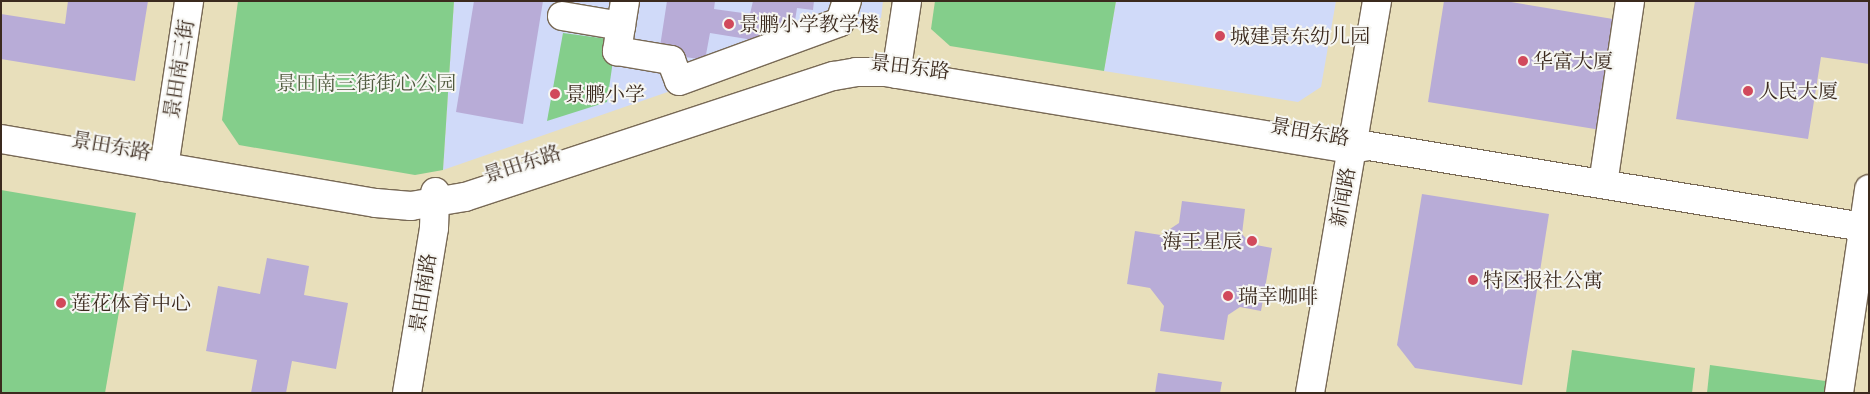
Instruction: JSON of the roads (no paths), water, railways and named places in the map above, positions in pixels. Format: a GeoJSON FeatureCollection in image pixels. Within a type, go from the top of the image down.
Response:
{"type":"FeatureCollection","features":[{"type":"Feature","properties":{"kind":"street","name":"景田南三街"},"geometry":{"type":"LineString","coordinates":[[164,161],[189,1]]}},
{"type":"Feature","properties":{"kind":"street"},"geometry":{"type":"LineString","coordinates":[[562,16],[623,13],[617,50],[671,60],[680,81],[840,22],[847,1]]}},
{"type":"Feature","properties":{"kind":"street","name":"新闻路"},"geometry":{"type":"LineString","coordinates":[[1327,393],[1377,1]]}},
{"type":"Feature","properties":{"kind":"street","name":"新闻路"},"geometry":{"type":"LineString","coordinates":[[1310,393],[1358,144],[1393,1]]}},
{"type":"Feature","properties":{"kind":"street"},"geometry":{"type":"LineString","coordinates":[[1603,184],[1630,1]]}},
{"type":"Feature","properties":{"kind":"street"},"geometry":{"type":"LineString","coordinates":[[896,68],[902,2]]}},
{"type":"Feature","properties":{"kind":"street","name":"景田东路"},"geometry":{"type":"LineString","coordinates":[[1,139],[164,161],[392,196],[436,198],[834,64],[857,61],[1863,227]]}},
{"type":"Feature","properties":{"kind":"street","name":"景田东路"},"geometry":{"type":"LineString","coordinates":[[1,127],[164,161]]}},
{"type":"Feature","properties":{"kind":"street"},"geometry":{"type":"LineString","coordinates":[[1839,393],[1869,189]]}},
{"type":"Feature","properties":{"kind":"street","name":"景田南路"},"geometry":{"type":"LineString","coordinates":[[407,393],[436,198]]}},
{"type":"Feature","properties":{"kind":"place","name":"景鹏小学教学楼"},"geometry":{"type":"Point","coordinates":[729,24]}},
{"type":"Feature","properties":{"kind":"place","name":"城建景东幼儿园"},"geometry":{"type":"Point","coordinates":[1220,36]}},
{"type":"Feature","properties":{"kind":"place","name":"华富大厦"},"geometry":{"type":"Point","coordinates":[1523,61]}},
{"type":"Feature","properties":{"kind":"place","name":"人民大厦"},"geometry":{"type":"Point","coordinates":[1748,91]}},
{"type":"Feature","properties":{"kind":"place","name":"景鹏小学"},"geometry":{"type":"Point","coordinates":[555,94]}},
{"type":"Feature","properties":{"kind":"place","name":"海王星辰"},"geometry":{"type":"Point","coordinates":[1252,241]}},
{"type":"Feature","properties":{"kind":"place","name":"特区报社公寓"},"geometry":{"type":"Point","coordinates":[1473,280]}},
{"type":"Feature","properties":{"kind":"place","name":"瑞幸咖啡"},"geometry":{"type":"Point","coordinates":[1228,296]}},
{"type":"Feature","properties":{"kind":"place","name":"莲花体育中心"},"geometry":{"type":"Point","coordinates":[61,303]}},
{"type":"Feature","properties":{"kind":"park label","name":"景田南三街街心公园"},"geometry":{"type":"Point","coordinates":[366,83]}}]}
